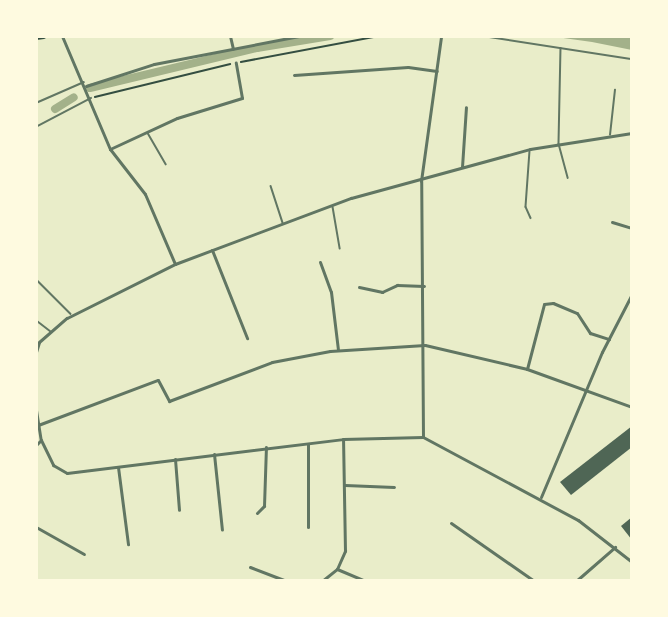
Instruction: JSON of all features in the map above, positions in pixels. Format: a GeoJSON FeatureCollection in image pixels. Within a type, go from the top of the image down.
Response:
{"type":"FeatureCollection","features":[{"type":"Feature","properties":{"kind":"main road"},"geometry":{"type":"LineString","coordinates":[[36,37],[43,36]]}},
{"type":"Feature","properties":{"kind":"street"},"geometry":{"type":"LineString","coordinates":[[62,36],[91,98],[110,149],[145,194],[174,264]]}},
{"type":"Feature","properties":{"kind":"street"},"geometry":{"type":"LineString","coordinates":[[230,36],[233,49]]}},
{"type":"Feature","properties":{"kind":"street"},"geometry":{"type":"LineString","coordinates":[[85,84],[154,64],[300,36]]}},
{"type":"Feature","properties":{"kind":"street"},"geometry":{"type":"LineString","coordinates":[[423,437],[425,345],[421,181],[441,36]]}},
{"type":"Feature","properties":{"kind":"street"},"geometry":{"type":"LineString","coordinates":[[110,149],[177,118],[242,98],[236,63]]}},
{"type":"Feature","properties":{"kind":"street"},"geometry":{"type":"LineString","coordinates":[[294,75],[408,67],[437,71]]}},
{"type":"Feature","properties":{"kind":"street"},"geometry":{"type":"LineString","coordinates":[[462,166],[466,107]]}},
{"type":"Feature","properties":{"kind":"street"},"geometry":{"type":"LineString","coordinates":[[36,352],[39,342],[72,315],[174,264],[333,205],[421,181],[462,166],[530,149],[632,132]]}},
{"type":"Feature","properties":{"kind":"street"},"geometry":{"type":"LineString","coordinates":[[612,222],[632,228]]}},
{"type":"Feature","properties":{"kind":"street"},"geometry":{"type":"LineString","coordinates":[[212,250],[246,338]]}},
{"type":"Feature","properties":{"kind":"street"},"geometry":{"type":"LineString","coordinates":[[320,261],[331,291],[338,351]]}},
{"type":"Feature","properties":{"kind":"street"},"geometry":{"type":"LineString","coordinates":[[359,287],[382,292],[397,285],[424,286]]}},
{"type":"Feature","properties":{"kind":"street"},"geometry":{"type":"LineString","coordinates":[[540,498],[589,390],[609,339],[632,294]]}},
{"type":"Feature","properties":{"kind":"street"},"geometry":{"type":"LineString","coordinates":[[526,369],[544,304],[553,303],[577,312],[590,333],[609,339]]}},
{"type":"Feature","properties":{"kind":"street"},"geometry":{"type":"LineString","coordinates":[[38,425],[158,380],[169,402],[272,362],[338,351],[425,345],[526,369],[632,407]]}},
{"type":"Feature","properties":{"kind":"street"},"geometry":{"type":"LineString","coordinates":[[36,410],[41,440],[53,465],[67,473],[343,439],[423,437],[540,498],[615,547],[632,562]]}},
{"type":"Feature","properties":{"kind":"street"},"geometry":{"type":"LineString","coordinates":[[322,581],[337,569],[345,551],[343,439]]}},
{"type":"Feature","properties":{"kind":"street"},"geometry":{"type":"LineString","coordinates":[[36,445],[41,440]]}},
{"type":"Feature","properties":{"kind":"street"},"geometry":{"type":"LineString","coordinates":[[308,444],[308,527]]}},
{"type":"Feature","properties":{"kind":"street"},"geometry":{"type":"LineString","coordinates":[[257,513],[264,506],[266,447]]}},
{"type":"Feature","properties":{"kind":"street"},"geometry":{"type":"LineString","coordinates":[[214,454],[222,530]]}},
{"type":"Feature","properties":{"kind":"street"},"geometry":{"type":"LineString","coordinates":[[175,459],[179,510]]}},
{"type":"Feature","properties":{"kind":"street"},"geometry":{"type":"LineString","coordinates":[[118,467],[128,544]]}},
{"type":"Feature","properties":{"kind":"street"},"geometry":{"type":"LineString","coordinates":[[345,484],[394,486]]}},
{"type":"Feature","properties":{"kind":"street"},"geometry":{"type":"LineString","coordinates":[[451,524],[534,581]]}},
{"type":"Feature","properties":{"kind":"street"},"geometry":{"type":"LineString","coordinates":[[36,527],[84,554]]}},
{"type":"Feature","properties":{"kind":"street"},"geometry":{"type":"LineString","coordinates":[[576,581],[615,547]]}},
{"type":"Feature","properties":{"kind":"street"},"geometry":{"type":"LineString","coordinates":[[250,567],[286,581]]}},
{"type":"Feature","properties":{"kind":"street"},"geometry":{"type":"LineString","coordinates":[[337,569],[365,581]]}},
{"type":"Feature","properties":{"kind":"lane"},"geometry":{"type":"LineString","coordinates":[[483,36],[632,59]]}},
{"type":"Feature","properties":{"kind":"lane"},"geometry":{"type":"LineString","coordinates":[[561,48],[559,144],[568,178]]}},
{"type":"Feature","properties":{"kind":"lane"},"geometry":{"type":"LineString","coordinates":[[36,103],[85,84]]}},
{"type":"Feature","properties":{"kind":"lane"},"geometry":{"type":"LineString","coordinates":[[610,136],[615,90]]}},
{"type":"Feature","properties":{"kind":"lane"},"geometry":{"type":"LineString","coordinates":[[36,126],[91,98]]}},
{"type":"Feature","properties":{"kind":"lane"},"geometry":{"type":"LineString","coordinates":[[148,132],[166,164]]}},
{"type":"Feature","properties":{"kind":"lane"},"geometry":{"type":"LineString","coordinates":[[530,149],[526,207],[531,218]]}},
{"type":"Feature","properties":{"kind":"lane"},"geometry":{"type":"LineString","coordinates":[[271,186],[283,224]]}},
{"type":"Feature","properties":{"kind":"lane"},"geometry":{"type":"LineString","coordinates":[[333,205],[340,248]]}},
{"type":"Feature","properties":{"kind":"lane"},"geometry":{"type":"LineString","coordinates":[[36,279],[72,315]]}},
{"type":"Feature","properties":{"kind":"lane"},"geometry":{"type":"LineString","coordinates":[[36,320],[51,332]]}},
{"type":"Feature","properties":{"kind":"shaded area"},"geometry":{"type":"Polygon","coordinates":[[[549,36],[632,36],[632,50],[592,42],[549,36]]]}},
{"type":"Feature","properties":{"kind":"building"},"geometry":{"type":"Polygon","coordinates":[[[632,426],[632,447],[571,495],[560,482],[632,426]]]}},
{"type":"Feature","properties":{"kind":"building"},"geometry":{"type":"Polygon","coordinates":[[[632,517],[632,540],[621,526],[632,517]]]}},
{"type":"Feature","properties":{"kind":"waterway"},"geometry":{"type":"LineString","coordinates":[[90,88],[257,48],[330,36]]}},
{"type":"Feature","properties":{"kind":"waterway"},"geometry":{"type":"LineString","coordinates":[[55,109],[74,97]]}}]}
